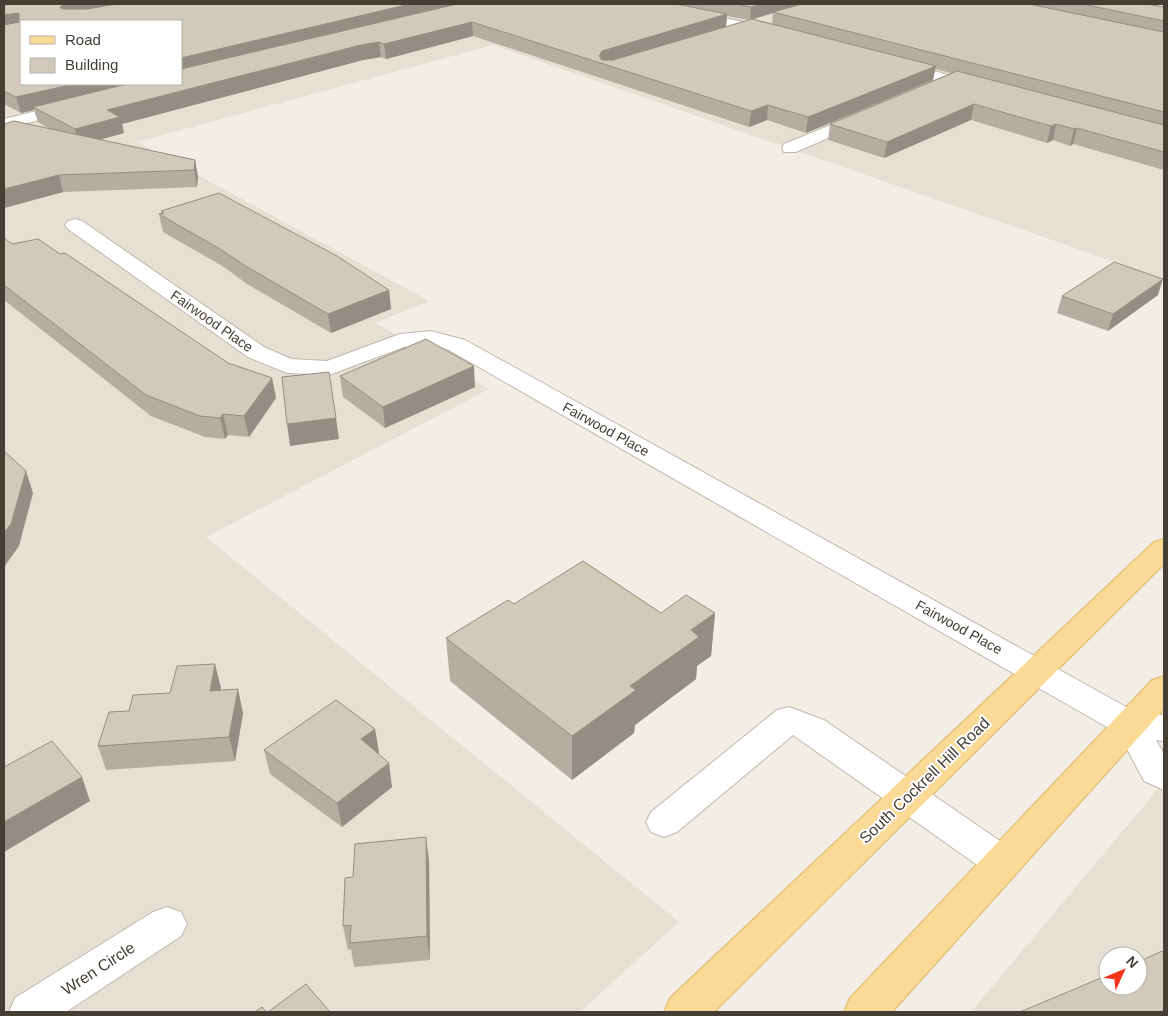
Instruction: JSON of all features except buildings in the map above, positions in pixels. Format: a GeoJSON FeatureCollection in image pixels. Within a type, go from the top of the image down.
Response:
{"type":"FeatureCollection","features":[{"type":"Feature","properties":{"kind":"main road","name":"South Cockrell Hill Road"},"geometry":{"type":"LineString","coordinates":[[685,1012],[1164,548]]}},
{"type":"Feature","properties":{"kind":"main road"},"geometry":{"type":"LineString","coordinates":[[865,1012],[1004,863],[1148,727],[1164,688]]}},
{"type":"Feature","properties":{"kind":"street"},"geometry":{"type":"LineString","coordinates":[[640,4],[750,26],[787,36]]}},
{"type":"Feature","properties":{"kind":"street"},"geometry":{"type":"LineString","coordinates":[[721,35],[777,18]]}},
{"type":"Feature","properties":{"kind":"street"},"geometry":{"type":"LineString","coordinates":[[889,64],[991,90]]}},
{"type":"Feature","properties":{"kind":"street"},"geometry":{"type":"LineString","coordinates":[[925,91],[952,80]]}},
{"type":"Feature","properties":{"kind":"street"},"geometry":{"type":"LineString","coordinates":[[4,124],[89,103]]}},
{"type":"Feature","properties":{"kind":"street"},"geometry":{"type":"LineString","coordinates":[[790,148],[880,110]]}},
{"type":"Feature","properties":{"kind":"street","name":"Fairwood Place"},"geometry":{"type":"LineString","coordinates":[[75,225],[256,352],[287,366],[329,368],[408,340],[431,338],[457,345],[1037,671],[1148,727]]}},
{"type":"Feature","properties":{"kind":"street"},"geometry":{"type":"LineString","coordinates":[[664,822],[789,719],[812,729],[1004,863]]}},
{"type":"Feature","properties":{"kind":"street"},"geometry":{"type":"LineString","coordinates":[[1148,727],[1156,771],[1164,776]]}},
{"type":"Feature","properties":{"kind":"street","name":"Wren Circle"},"geometry":{"type":"LineString","coordinates":[[30,1012],[167,924]]}},
{"type":"Feature","properties":{"kind":"shaded area"},"geometry":{"type":"Polygon","coordinates":[[[4,4],[1132,4],[1164,10],[1164,279],[493,45],[137,142],[429,301],[375,323],[489,389],[206,537],[679,922],[580,1012],[4,1012],[4,4]]]}},
{"type":"Feature","properties":{"kind":"shaded area"},"geometry":{"type":"Polygon","coordinates":[[[1164,782],[1164,1012],[971,1012],[1164,782]]]}}]}
